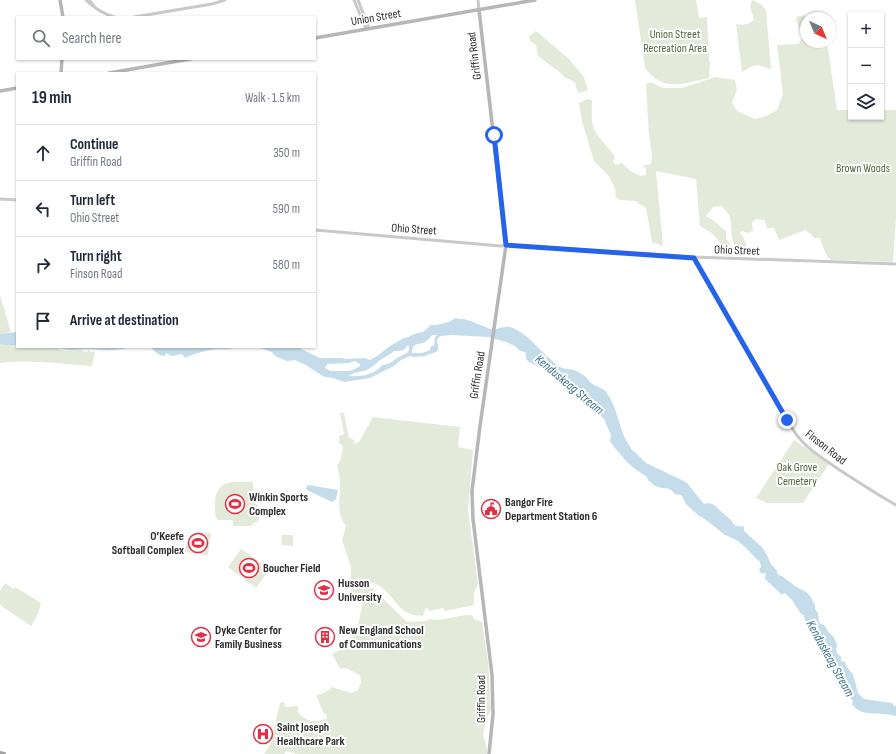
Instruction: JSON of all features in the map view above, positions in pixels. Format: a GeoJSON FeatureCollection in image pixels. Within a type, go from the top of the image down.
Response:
{"type":"FeatureCollection","features":[{"type":"Feature","properties":{"kind":"main road"},"geometry":{"type":"LineString","coordinates":[[61,0],[63,16]]}},
{"type":"Feature","properties":{"kind":"main road","name":"Union Street"},"geometry":{"type":"LineString","coordinates":[[316,38],[535,0]]}},
{"type":"Feature","properties":{"kind":"main road","name":"Griffin Road"},"geometry":{"type":"LineString","coordinates":[[479,10],[506,245],[472,491],[472,519],[492,675],[493,714],[489,754]]}},
{"type":"Feature","properties":{"kind":"main road"},"geometry":{"type":"LineString","coordinates":[[61,72],[62,60]]}},
{"type":"Feature","properties":{"kind":"main road"},"geometry":{"type":"LineString","coordinates":[[115,72],[184,60]]}},
{"type":"Feature","properties":{"kind":"main road"},"geometry":{"type":"LineString","coordinates":[[0,92],[16,88]]}},
{"type":"Feature","properties":{"kind":"main road"},"geometry":{"type":"LineString","coordinates":[[0,753],[4,754]]}},
{"type":"Feature","properties":{"kind":"street"},"geometry":{"type":"LineString","coordinates":[[86,0],[90,4],[112,16]]}},
{"type":"Feature","properties":{"kind":"street"},"geometry":{"type":"LineString","coordinates":[[89,0],[94,6]]}},
{"type":"Feature","properties":{"kind":"street"},"geometry":{"type":"LineString","coordinates":[[140,16],[212,4],[225,0]]}},
{"type":"Feature","properties":{"kind":"street"},"geometry":{"type":"LineString","coordinates":[[354,0],[368,28]]}},
{"type":"Feature","properties":{"kind":"street"},"geometry":{"type":"LineString","coordinates":[[358,0],[368,28]]}},
{"type":"Feature","properties":{"kind":"street","name":"Griffin Road"},"geometry":{"type":"LineString","coordinates":[[478,0],[479,10]]}},
{"type":"Feature","properties":{"kind":"street"},"geometry":{"type":"LineString","coordinates":[[0,200],[16,200]]}},
{"type":"Feature","properties":{"kind":"street","name":"Ohio Street"},"geometry":{"type":"LineString","coordinates":[[316,230],[379,236],[694,258],[896,264]]}},
{"type":"Feature","properties":{"kind":"street","name":"Finson Road"},"geometry":{"type":"LineString","coordinates":[[694,258],[799,439],[811,450],[896,505]]}},
{"type":"Feature","properties":{"kind":"green space","name":"Union Street Recreation Area"},"geometry":{"type":"Polygon","coordinates":[[[635,0],[696,0],[699,18],[707,17],[710,62],[709,78],[682,84],[674,84],[659,81],[652,76],[645,68],[635,0]]]}},
{"type":"Feature","properties":{"kind":"green space"},"geometry":{"type":"Polygon","coordinates":[[[752,0],[760,4],[766,10],[771,69],[756,65],[742,72],[736,24],[746,24],[754,20],[750,6],[752,0]]]}},
{"type":"Feature","properties":{"kind":"green space"},"geometry":{"type":"Polygon","coordinates":[[[800,16],[800,30],[798,25],[796,17],[800,16]]]}},
{"type":"Feature","properties":{"kind":"green space"},"geometry":{"type":"Polygon","coordinates":[[[536,31],[568,58],[584,77],[588,90],[580,93],[577,91],[575,82],[566,78],[538,56],[536,45],[530,41],[529,36],[536,31]]]}},
{"type":"Feature","properties":{"kind":"green space","name":"Brown Woods"},"geometry":{"type":"Polygon","coordinates":[[[800,41],[800,48],[828,48],[837,110],[848,110],[848,120],[884,120],[884,110],[896,110],[896,218],[893,262],[830,260],[820,238],[814,238],[805,230],[779,240],[774,228],[767,228],[764,220],[757,219],[753,221],[752,224],[753,231],[747,233],[742,231],[740,233],[743,236],[750,255],[737,256],[732,238],[730,216],[722,206],[713,207],[706,216],[726,231],[726,239],[731,246],[733,255],[725,256],[723,246],[712,233],[700,226],[696,179],[656,171],[663,246],[652,242],[646,208],[635,201],[620,200],[616,198],[615,188],[608,175],[594,161],[582,121],[579,103],[587,99],[592,100],[594,130],[613,153],[615,157],[613,162],[616,165],[622,163],[629,170],[640,176],[646,175],[646,168],[642,166],[651,164],[652,154],[649,136],[647,83],[653,83],[663,88],[682,88],[715,77],[735,80],[737,90],[732,102],[737,111],[755,119],[766,116],[777,110],[783,94],[777,45],[798,44],[800,41]]]}},
{"type":"Feature","properties":{"kind":"green space"},"geometry":{"type":"Polygon","coordinates":[[[0,295],[11,332],[0,334],[0,295]]]}},
{"type":"Feature","properties":{"kind":"green space"},"geometry":{"type":"Polygon","coordinates":[[[0,343],[13,347],[16,346],[16,348],[59,348],[58,349],[66,351],[81,350],[87,352],[89,350],[90,352],[95,352],[92,366],[34,362],[0,363],[0,343]]]}},
{"type":"Feature","properties":{"kind":"green space"},"geometry":{"type":"Polygon","coordinates":[[[340,412],[344,413],[349,438],[354,440],[354,444],[359,442],[373,417],[460,427],[458,447],[473,450],[468,510],[478,584],[474,593],[474,605],[445,611],[443,608],[430,611],[426,607],[423,616],[414,615],[401,608],[380,586],[373,583],[364,582],[351,585],[351,567],[342,540],[346,526],[341,516],[339,505],[340,480],[337,466],[341,459],[343,446],[339,443],[339,436],[344,434],[340,412]]]}},
{"type":"Feature","properties":{"kind":"green space","name":"Oak Grove Cemetery"},"geometry":{"type":"Polygon","coordinates":[[[794,440],[829,464],[803,503],[767,503],[756,498],[794,440]]]}},
{"type":"Feature","properties":{"kind":"green space","name":"Winkin Sports Complex"},"geometry":{"type":"Polygon","coordinates":[[[233,482],[253,482],[254,503],[258,505],[259,520],[252,524],[252,526],[233,526],[233,520],[217,520],[216,518],[216,494],[223,485],[233,482]]]}},
{"type":"Feature","properties":{"kind":"green space","name":"O’Keefe Softball Complex"},"geometry":{"type":"Polygon","coordinates":[[[196,533],[211,533],[208,554],[185,552],[189,539],[196,533]]]}},
{"type":"Feature","properties":{"kind":"green space"},"geometry":{"type":"Polygon","coordinates":[[[282,535],[293,535],[293,546],[281,545],[282,535]]]}},
{"type":"Feature","properties":{"kind":"green space","name":"Boucher Field"},"geometry":{"type":"Polygon","coordinates":[[[241,549],[270,569],[256,588],[228,567],[241,549]]]}},
{"type":"Feature","properties":{"kind":"green space"},"geometry":{"type":"Polygon","coordinates":[[[5,583],[14,589],[15,587],[41,603],[38,614],[31,626],[0,605],[0,591],[5,583]]]}},
{"type":"Feature","properties":{"kind":"green space"},"geometry":{"type":"Polygon","coordinates":[[[372,588],[407,622],[425,621],[429,619],[440,620],[472,615],[474,619],[482,622],[488,661],[491,710],[486,720],[483,735],[487,748],[487,754],[297,754],[286,751],[284,754],[264,754],[273,740],[272,737],[280,703],[284,702],[285,707],[298,706],[297,710],[303,717],[311,721],[318,721],[327,718],[316,695],[329,690],[332,687],[351,693],[357,691],[361,683],[360,675],[346,668],[340,669],[332,654],[349,648],[348,645],[351,644],[350,641],[343,644],[342,648],[337,649],[342,640],[353,637],[358,625],[365,594],[349,592],[350,590],[372,588]]]}},
{"type":"Feature","properties":{"kind":"water","name":"Kenduskeag Stream"},"geometry":{"type":"Polygon","coordinates":[[[456,318],[464,319],[490,329],[506,327],[513,328],[528,338],[559,366],[577,371],[585,376],[591,383],[604,390],[609,396],[616,411],[625,439],[632,450],[646,463],[687,483],[704,504],[709,503],[714,505],[732,521],[734,525],[744,527],[744,531],[762,547],[777,573],[810,596],[818,613],[820,624],[824,625],[834,638],[837,645],[837,653],[841,657],[841,661],[845,662],[853,674],[858,693],[864,699],[892,703],[896,706],[896,716],[866,713],[855,708],[852,704],[853,701],[842,686],[841,679],[823,652],[819,645],[818,638],[813,634],[814,633],[806,622],[804,615],[801,614],[792,600],[785,593],[782,595],[765,579],[766,574],[762,574],[759,569],[761,567],[760,562],[739,542],[725,535],[700,517],[687,505],[681,495],[675,494],[671,490],[655,486],[648,480],[647,477],[627,462],[610,441],[611,435],[604,419],[601,416],[598,406],[592,400],[574,395],[568,386],[553,378],[543,369],[529,362],[526,359],[525,352],[520,351],[515,346],[488,337],[451,335],[441,336],[437,341],[438,350],[436,352],[425,356],[410,356],[370,378],[344,382],[325,377],[306,365],[295,360],[287,361],[261,348],[299,348],[320,358],[364,358],[370,360],[402,339],[423,332],[431,325],[449,322],[456,318]],[[432,335],[425,342],[416,344],[412,349],[412,353],[422,353],[430,350],[431,346],[434,346],[435,337],[437,335],[432,335]],[[408,345],[404,350],[394,351],[367,370],[349,376],[362,376],[375,371],[382,365],[389,364],[409,351],[408,345]],[[355,361],[349,363],[327,364],[325,368],[331,371],[353,370],[360,366],[360,364],[355,361]]]}},
{"type":"Feature","properties":{"kind":"water"},"geometry":{"type":"Polygon","coordinates":[[[16,332],[16,345],[0,344],[0,334],[16,332]]]}},
{"type":"Feature","properties":{"kind":"water"},"geometry":{"type":"Polygon","coordinates":[[[59,348],[128,348],[117,350],[59,348]]]}},
{"type":"Feature","properties":{"kind":"water"},"geometry":{"type":"Polygon","coordinates":[[[151,348],[232,348],[216,349],[185,358],[182,354],[172,356],[166,353],[165,356],[157,353],[151,348]]]}},
{"type":"Feature","properties":{"kind":"water"},"geometry":{"type":"Polygon","coordinates":[[[308,485],[338,490],[336,499],[332,502],[307,490],[306,488],[308,485]]]}},
{"type":"Feature","properties":{"kind":"place","name":"Winkin Sports Complex"},"geometry":{"type":"Point","coordinates":[235,504]}},
{"type":"Feature","properties":{"kind":"place","name":"Bangor Fire Department Station 6"},"geometry":{"type":"Point","coordinates":[491,509]}},
{"type":"Feature","properties":{"kind":"place","name":"O’Keefe Softball Complex"},"geometry":{"type":"Point","coordinates":[198,543]}},
{"type":"Feature","properties":{"kind":"place","name":"Boucher Field"},"geometry":{"type":"Point","coordinates":[249,568]}},
{"type":"Feature","properties":{"kind":"place","name":"Husson University"},"geometry":{"type":"Point","coordinates":[324,590]}},
{"type":"Feature","properties":{"kind":"place","name":"Dyke Center for Family Business"},"geometry":{"type":"Point","coordinates":[201,637]}},
{"type":"Feature","properties":{"kind":"place","name":"New England School of Communications"},"geometry":{"type":"Point","coordinates":[325,637]}},
{"type":"Feature","properties":{"kind":"place","name":"Saint Joseph Healthcare Park"},"geometry":{"type":"Point","coordinates":[263,734]}},
{"type":"Feature","properties":{"kind":"route"},"geometry":{"type":"LineString","coordinates":[[494,135],[506,245],[694,258],[787,420]]}}]}
